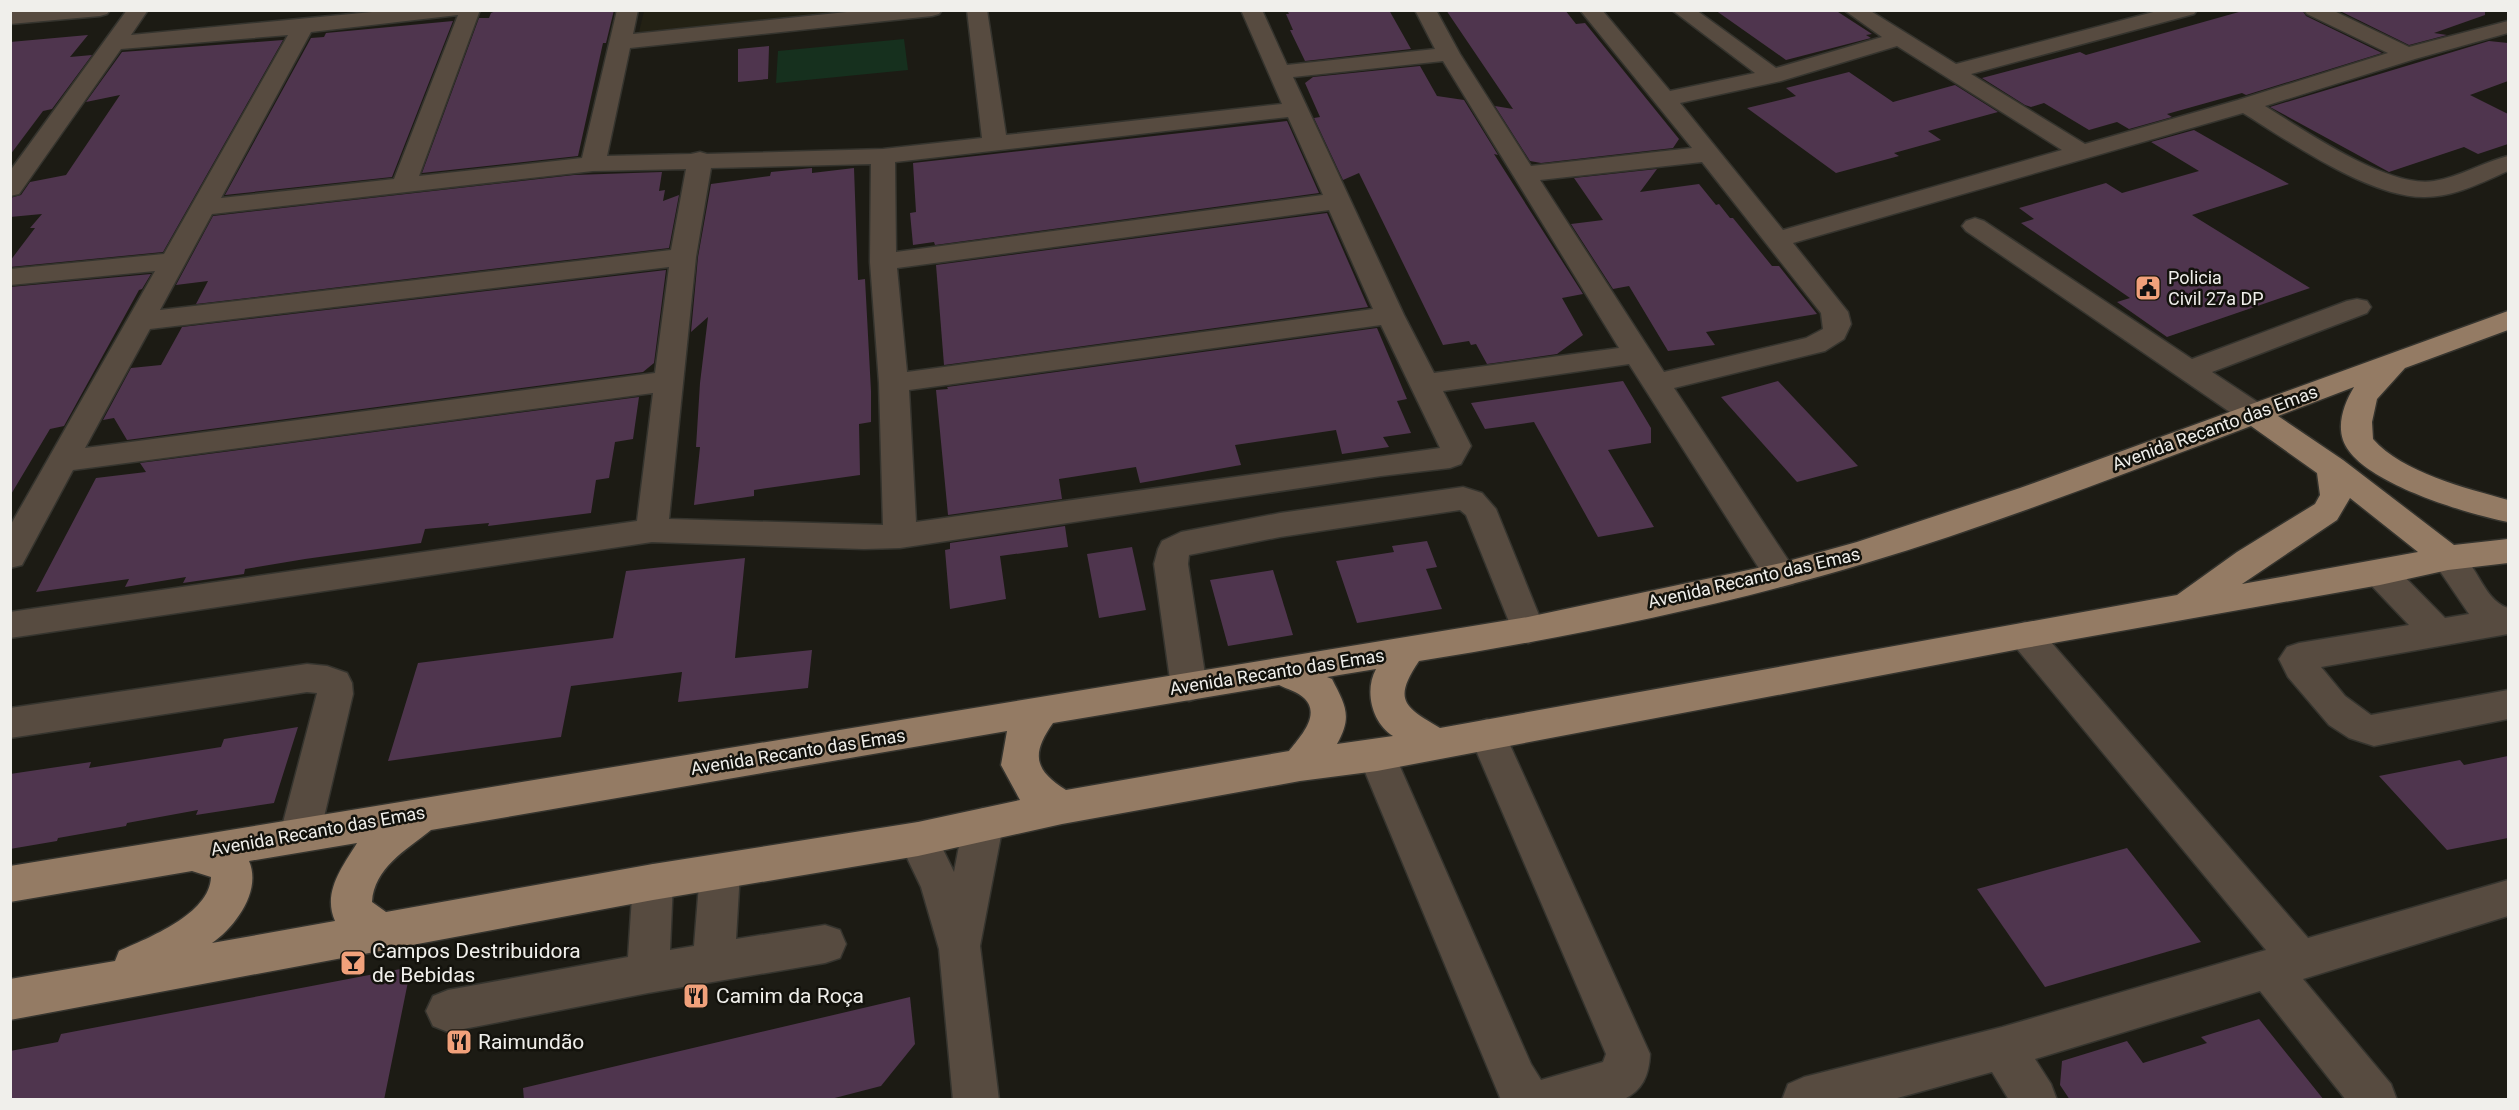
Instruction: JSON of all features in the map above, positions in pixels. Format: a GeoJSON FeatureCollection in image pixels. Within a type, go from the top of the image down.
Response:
{"type":"FeatureCollection","features":[{"type":"Feature","properties":{"kind":"main road","name":"Avenida Recanto das Emas"},"geometry":{"type":"LineString","coordinates":[[10,884],[1528,630],[1781,575],[1863,552],[1967,518],[2508,320]]}},
{"type":"Feature","properties":{"kind":"main road"},"geometry":{"type":"LineString","coordinates":[[2398,359],[2362,398],[2356,430],[2360,444],[2375,459],[2413,480],[2508,511]]}},
{"type":"Feature","properties":{"kind":"main road"},"geometry":{"type":"LineString","coordinates":[[2254,414],[2332,468],[2448,558]]}},
{"type":"Feature","properties":{"kind":"main road"},"geometry":{"type":"LineString","coordinates":[[2168,612],[2203,596],[2249,561],[2326,512],[2336,495],[2332,468]]}},
{"type":"Feature","properties":{"kind":"main road"},"geometry":{"type":"LineString","coordinates":[[10,1000],[653,882],[918,839],[1062,807],[1300,765],[1377,754],[2025,635],[2168,612],[2380,573],[2448,558],[2508,550]]}},
{"type":"Feature","properties":{"kind":"main road"},"geometry":{"type":"LineString","coordinates":[[1407,651],[1389,677],[1387,699],[1396,720],[1434,743]]}},
{"type":"Feature","properties":{"kind":"main road"},"geometry":{"type":"LineString","coordinates":[[1283,670],[1319,689],[1329,711],[1325,732],[1300,765]]}},
{"type":"Feature","properties":{"kind":"main road"},"geometry":{"type":"LineString","coordinates":[[1041,712],[1023,736],[1020,765],[1034,790],[1062,807]]}},
{"type":"Feature","properties":{"kind":"main road"},"geometry":{"type":"LineString","coordinates":[[381,932],[351,911],[353,885],[372,854],[423,814]]}},
{"type":"Feature","properties":{"kind":"main road"},"geometry":{"type":"LineString","coordinates":[[91,985],[175,946],[213,919],[231,891],[231,865],[188,853]]}},
{"type":"Feature","properties":{"kind":"street"},"geometry":{"type":"LineString","coordinates":[[10,18],[100,10]]}},
{"type":"Feature","properties":{"kind":"street"},"geometry":{"type":"LineString","coordinates":[[10,189],[117,43],[138,10]]}},
{"type":"Feature","properties":{"kind":"street"},"geometry":{"type":"LineString","coordinates":[[117,43],[303,27],[453,10]]}},
{"type":"Feature","properties":{"kind":"street"},"geometry":{"type":"LineString","coordinates":[[405,184],[470,10]]}},
{"type":"Feature","properties":{"kind":"street"},"geometry":{"type":"LineString","coordinates":[[593,164],[623,42],[628,10]]}},
{"type":"Feature","properties":{"kind":"street"},"geometry":{"type":"LineString","coordinates":[[623,42],[932,10]]}},
{"type":"Feature","properties":{"kind":"street"},"geometry":{"type":"LineString","coordinates":[[977,10],[995,143]]}},
{"type":"Feature","properties":{"kind":"street"},"geometry":{"type":"LineString","coordinates":[[10,625],[651,530],[864,537],[900,536],[1269,481],[1450,457],[1456,446],[1390,315],[1251,10]]}},
{"type":"Feature","properties":{"kind":"street"},"geometry":{"type":"LineString","coordinates":[[1425,10],[1449,54],[1637,354],[1781,575]]}},
{"type":"Feature","properties":{"kind":"street"},"geometry":{"type":"LineString","coordinates":[[1590,10],[1665,99],[1706,154],[1834,312],[1838,322],[1836,331],[1829,339],[1815,345],[1658,383]]}},
{"type":"Feature","properties":{"kind":"street"},"geometry":{"type":"LineString","coordinates":[[1682,10],[1773,76]]}},
{"type":"Feature","properties":{"kind":"street"},"geometry":{"type":"LineString","coordinates":[[1854,10],[2081,152]]}},
{"type":"Feature","properties":{"kind":"street"},"geometry":{"type":"LineString","coordinates":[[1953,72],[2187,10]]}},
{"type":"Feature","properties":{"kind":"street"},"geometry":{"type":"LineString","coordinates":[[2314,10],[2407,54]]}},
{"type":"Feature","properties":{"kind":"street"},"geometry":{"type":"LineString","coordinates":[[2485,10],[2508,21]]}},
{"type":"Feature","properties":{"kind":"street"},"geometry":{"type":"LineString","coordinates":[[10,556],[303,27]]}},
{"type":"Feature","properties":{"kind":"street"},"geometry":{"type":"LineString","coordinates":[[1776,240],[2246,105],[2407,54],[2508,27]]}},
{"type":"Feature","properties":{"kind":"street"},"geometry":{"type":"LineString","coordinates":[[1665,99],[1773,76],[1898,39]]}},
{"type":"Feature","properties":{"kind":"street"},"geometry":{"type":"LineString","coordinates":[[1280,72],[1449,54]]}},
{"type":"Feature","properties":{"kind":"street"},"geometry":{"type":"LineString","coordinates":[[2246,105],[2376,178],[2409,190],[2438,189],[2508,163]]}},
{"type":"Feature","properties":{"kind":"street"},"geometry":{"type":"LineString","coordinates":[[204,207],[593,164],[700,159],[883,156],[1296,109]]}},
{"type":"Feature","properties":{"kind":"street"},"geometry":{"type":"LineString","coordinates":[[1526,174],[1706,154]]}},
{"type":"Feature","properties":{"kind":"street"},"geometry":{"type":"LineString","coordinates":[[883,156],[883,262],[894,383],[900,536]]}},
{"type":"Feature","properties":{"kind":"street"},"geometry":{"type":"LineString","coordinates":[[651,530],[683,257],[700,159]]}},
{"type":"Feature","properties":{"kind":"street"},"geometry":{"type":"LineString","coordinates":[[883,262],[1337,201]]}},
{"type":"Feature","properties":{"kind":"street"},"geometry":{"type":"LineString","coordinates":[[1975,226],[2254,414]]}},
{"type":"Feature","properties":{"kind":"street"},"geometry":{"type":"LineString","coordinates":[[142,321],[683,257]]}},
{"type":"Feature","properties":{"kind":"street"},"geometry":{"type":"LineString","coordinates":[[10,277],[172,261]]}},
{"type":"Feature","properties":{"kind":"street"},"geometry":{"type":"LineString","coordinates":[[2190,370],[2357,307]]}},
{"type":"Feature","properties":{"kind":"street"},"geometry":{"type":"LineString","coordinates":[[894,383],[1390,315]]}},
{"type":"Feature","properties":{"kind":"street"},"geometry":{"type":"LineString","coordinates":[[1424,384],[1637,354]]}},
{"type":"Feature","properties":{"kind":"street"},"geometry":{"type":"LineString","coordinates":[[64,460],[669,381]]}},
{"type":"Feature","properties":{"kind":"street"},"geometry":{"type":"LineString","coordinates":[[1269,481],[1280,525]]}},
{"type":"Feature","properties":{"kind":"street"},"geometry":{"type":"LineString","coordinates":[[1189,687],[1171,564],[1174,549],[1181,544],[1280,525],[1463,498],[1471,501],[1480,509],[1528,630]]}},
{"type":"Feature","properties":{"kind":"street"},"geometry":{"type":"LineString","coordinates":[[2448,558],[2482,607],[2504,621]]}},
{"type":"Feature","properties":{"kind":"street"},"geometry":{"type":"LineString","coordinates":[[2380,573],[2439,634]]}},
{"type":"Feature","properties":{"kind":"street"},"geometry":{"type":"LineString","coordinates":[[2504,621],[2297,659],[2301,668],[2348,722],[2363,729],[2374,731],[2508,705]]}},
{"type":"Feature","properties":{"kind":"street"},"geometry":{"type":"LineString","coordinates":[[2025,635],[2285,965],[2375,1100]]}},
{"type":"Feature","properties":{"kind":"street"},"geometry":{"type":"LineString","coordinates":[[10,723],[307,678],[327,680],[334,683],[335,694],[300,834]]}},
{"type":"Feature","properties":{"kind":"street"},"geometry":{"type":"LineString","coordinates":[[1487,734],[1628,1054],[1627,1069],[1616,1080],[1547,1100]]}},
{"type":"Feature","properties":{"kind":"street"},"geometry":{"type":"LineString","coordinates":[[1377,754],[1515,1080],[1522,1094],[1533,1100]]}},
{"type":"Feature","properties":{"kind":"street"},"geometry":{"type":"LineString","coordinates":[[960,949],[983,825]]}},
{"type":"Feature","properties":{"kind":"street"},"geometry":{"type":"LineString","coordinates":[[918,839],[941,887],[960,949],[976,1100]]}},
{"type":"Feature","properties":{"kind":"street"},"geometry":{"type":"LineString","coordinates":[[714,962],[720,872]]}},
{"type":"Feature","properties":{"kind":"street"},"geometry":{"type":"LineString","coordinates":[[648,973],[653,882]]}},
{"type":"Feature","properties":{"kind":"street"},"geometry":{"type":"LineString","coordinates":[[1804,1100],[2001,1048],[2508,898]]}},
{"type":"Feature","properties":{"kind":"street"},"geometry":{"type":"LineString","coordinates":[[448,1011],[648,973],[825,944]]}},
{"type":"Feature","properties":{"kind":"street"},"geometry":{"type":"LineString","coordinates":[[2001,1048],[2035,1100]]}},
{"type":"Feature","properties":{"kind":"shaded area"},"geometry":{"type":"Polygon","coordinates":[[[644,11],[864,11],[639,32],[644,11]]]}},
{"type":"Feature","properties":{"kind":"green space"},"geometry":{"type":"Polygon","coordinates":[[[904,39],[908,70],[776,83],[778,51],[904,39]]]}},
{"type":"Feature","properties":{"kind":"building"},"geometry":{"type":"Polygon","coordinates":[[[498,10],[614,10],[606,43],[603,43],[578,156],[422,173],[479,18],[489,18],[491,13],[498,10]]]}},
{"type":"Feature","properties":{"kind":"building"},"geometry":{"type":"Polygon","coordinates":[[[1287,10],[1389,10],[1411,49],[1305,61],[1290,30],[1293,30],[1286,14],[1289,14],[1287,10]]]}},
{"type":"Feature","properties":{"kind":"building"},"geometry":{"type":"Polygon","coordinates":[[[1446,10],[1565,10],[1576,24],[1585,23],[1679,139],[1673,148],[1541,163],[1530,161],[1495,106],[1513,109],[1446,10]]]}},
{"type":"Feature","properties":{"kind":"building"},"geometry":{"type":"Polygon","coordinates":[[[1715,10],[1835,10],[1872,34],[1866,35],[1871,38],[1786,60],[1715,10]]]}},
{"type":"Feature","properties":{"kind":"building"},"geometry":{"type":"Polygon","coordinates":[[[2246,10],[2302,10],[2306,16],[2382,53],[2246,95],[2242,93],[2167,114],[2172,117],[2129,129],[2117,122],[2089,130],[2044,103],[2031,107],[2025,105],[1982,78],[2080,52],[2086,55],[2246,10]]]}},
{"type":"Feature","properties":{"kind":"building"},"geometry":{"type":"Polygon","coordinates":[[[2338,10],[2485,10],[2485,15],[2434,33],[2447,35],[2409,45],[2338,10]]]}},
{"type":"Feature","properties":{"kind":"building"},"geometry":{"type":"Polygon","coordinates":[[[453,21],[392,177],[225,195],[311,38],[324,37],[326,33],[453,21]]]}},
{"type":"Feature","properties":{"kind":"building"},"geometry":{"type":"Polygon","coordinates":[[[88,35],[70,57],[92,55],[52,109],[43,111],[10,155],[10,42],[88,35]]]}},
{"type":"Feature","properties":{"kind":"building"},"geometry":{"type":"Polygon","coordinates":[[[283,40],[163,252],[10,267],[10,261],[35,228],[30,228],[42,214],[10,217],[10,198],[21,195],[30,182],[66,175],[120,95],[86,102],[122,52],[283,40]]]}},
{"type":"Feature","properties":{"kind":"building"},"geometry":{"type":"Polygon","coordinates":[[[2489,41],[2508,43],[2508,81],[2470,95],[2508,114],[2508,144],[2478,154],[2464,147],[2389,172],[2270,107],[2489,41]]]}},
{"type":"Feature","properties":{"kind":"building"},"geometry":{"type":"Polygon","coordinates":[[[769,46],[768,79],[738,82],[738,49],[769,46]]]}},
{"type":"Feature","properties":{"kind":"building"},"geometry":{"type":"Polygon","coordinates":[[[1420,66],[1437,96],[1464,100],[1498,155],[1494,154],[1583,294],[1562,298],[1583,335],[1557,354],[1487,364],[1476,344],[1471,345],[1469,341],[1443,345],[1359,173],[1343,180],[1314,118],[1320,117],[1305,83],[1313,77],[1420,66]]]}},
{"type":"Feature","properties":{"kind":"building"},"geometry":{"type":"Polygon","coordinates":[[[1849,72],[1893,102],[1955,85],[1998,112],[1928,131],[1941,140],[1894,153],[1899,156],[1836,173],[1747,108],[1796,96],[1786,88],[1849,72]]]}},
{"type":"Feature","properties":{"kind":"building"},"geometry":{"type":"Polygon","coordinates":[[[1287,121],[1319,193],[935,245],[934,242],[913,245],[910,213],[916,212],[913,163],[1287,121]]]}},
{"type":"Feature","properties":{"kind":"building"},"geometry":{"type":"Polygon","coordinates":[[[2194,130],[2289,184],[2192,215],[2310,288],[2167,337],[2117,302],[2130,298],[2021,223],[2034,219],[2019,208],[2106,183],[2122,193],[2199,171],[2151,142],[2194,130]]]}},
{"type":"Feature","properties":{"kind":"building"},"geometry":{"type":"Polygon","coordinates":[[[812,168],[812,173],[854,168],[858,280],[865,279],[871,391],[871,422],[859,424],[860,475],[754,490],[754,496],[694,505],[700,447],[696,447],[700,383],[708,317],[691,332],[698,257],[711,184],[770,176],[771,172],[812,168]]]}},
{"type":"Feature","properties":{"kind":"building"},"geometry":{"type":"Polygon","coordinates":[[[1657,169],[1640,192],[1699,184],[1716,205],[1719,204],[1730,218],[1733,218],[1772,266],[1779,266],[1817,314],[1706,332],[1715,345],[1668,351],[1629,286],[1613,289],[1571,224],[1603,220],[1574,178],[1657,169]]]}},
{"type":"Feature","properties":{"kind":"building"},"geometry":{"type":"Polygon","coordinates":[[[662,172],[659,191],[665,190],[663,201],[679,195],[669,248],[196,304],[208,281],[176,285],[213,216],[574,175],[662,172]]]}},
{"type":"Feature","properties":{"kind":"building"},"geometry":{"type":"Polygon","coordinates":[[[1327,213],[1368,307],[944,365],[936,265],[1327,213]]]}},
{"type":"Feature","properties":{"kind":"building"},"geometry":{"type":"Polygon","coordinates":[[[666,270],[654,363],[643,372],[127,440],[114,418],[103,420],[131,368],[161,365],[182,327],[666,270]]]}},
{"type":"Feature","properties":{"kind":"building"},"geometry":{"type":"Polygon","coordinates":[[[151,274],[139,290],[64,426],[50,429],[10,496],[10,287],[151,274]]]}},
{"type":"Feature","properties":{"kind":"building"},"geometry":{"type":"Polygon","coordinates":[[[1377,328],[1407,399],[1397,401],[1411,433],[1383,437],[1389,447],[1342,454],[1336,430],[1235,445],[1241,465],[1140,483],[1136,467],[1059,479],[1062,499],[948,515],[936,390],[1377,328]]]}},
{"type":"Feature","properties":{"kind":"building"},"geometry":{"type":"Polygon","coordinates":[[[1623,381],[1651,428],[1651,443],[1608,450],[1654,527],[1598,537],[1534,422],[1485,429],[1471,403],[1623,381]]]}},
{"type":"Feature","properties":{"kind":"building"},"geometry":{"type":"Polygon","coordinates":[[[1778,381],[1858,466],[1797,482],[1721,397],[1778,381]]]}},
{"type":"Feature","properties":{"kind":"building"},"geometry":{"type":"Polygon","coordinates":[[[639,397],[633,439],[615,442],[609,478],[596,480],[591,513],[488,526],[489,523],[425,529],[421,543],[245,569],[244,574],[183,583],[186,577],[125,587],[129,579],[36,592],[96,478],[146,472],[140,463],[639,397]]]}},
{"type":"Feature","properties":{"kind":"building"},"geometry":{"type":"Polygon","coordinates":[[[1065,526],[1068,547],[1000,556],[1006,599],[950,609],[945,550],[950,549],[950,543],[1065,526]]]}},
{"type":"Feature","properties":{"kind":"building"},"geometry":{"type":"Polygon","coordinates":[[[1427,541],[1437,567],[1426,569],[1442,609],[1357,623],[1336,561],[1394,552],[1392,546],[1427,541]]]}},
{"type":"Feature","properties":{"kind":"building"},"geometry":{"type":"Polygon","coordinates":[[[1132,547],[1146,610],[1099,618],[1087,554],[1132,547]]]}},
{"type":"Feature","properties":{"kind":"building"},"geometry":{"type":"Polygon","coordinates":[[[745,558],[735,658],[812,650],[808,688],[678,702],[682,672],[571,686],[561,737],[388,761],[418,663],[613,638],[626,571],[745,558]]]}},
{"type":"Feature","properties":{"kind":"building"},"geometry":{"type":"Polygon","coordinates":[[[1273,570],[1293,635],[1228,646],[1210,580],[1273,570]]]}},
{"type":"Feature","properties":{"kind":"building"},"geometry":{"type":"Polygon","coordinates":[[[298,727],[274,803],[196,815],[198,810],[10,849],[10,774],[91,762],[89,768],[221,747],[224,739],[298,727]]]}},
{"type":"Feature","properties":{"kind":"building"},"geometry":{"type":"Polygon","coordinates":[[[2508,756],[2508,838],[2447,850],[2379,776],[2460,760],[2464,765],[2508,756]]]}},
{"type":"Feature","properties":{"kind":"building"},"geometry":{"type":"Polygon","coordinates":[[[2127,848],[2201,942],[2045,987],[1977,889],[2127,848]]]}},
{"type":"Feature","properties":{"kind":"building"},"geometry":{"type":"Polygon","coordinates":[[[411,967],[384,1100],[10,1100],[10,1051],[58,1042],[61,1034],[411,967]]]}},
{"type":"Feature","properties":{"kind":"building"},"geometry":{"type":"Polygon","coordinates":[[[910,997],[915,1044],[881,1086],[827,1100],[524,1100],[523,1088],[910,997]]]}},
{"type":"Feature","properties":{"kind":"building"},"geometry":{"type":"Polygon","coordinates":[[[2259,1019],[2324,1100],[2070,1100],[2060,1085],[2062,1061],[2127,1041],[2143,1063],[2207,1043],[2201,1037],[2259,1019]]]}},
{"type":"Feature","properties":{"kind":"place","name":"Policia Civil 27a DP"},"geometry":{"type":"Point","coordinates":[2148,288]}},
{"type":"Feature","properties":{"kind":"place","name":"Campos Destribuidora de Bebidas"},"geometry":{"type":"Point","coordinates":[353,963]}},
{"type":"Feature","properties":{"kind":"place","name":"Camim da Roça"},"geometry":{"type":"Point","coordinates":[696,996]}},
{"type":"Feature","properties":{"kind":"place","name":"Raimundão"},"geometry":{"type":"Point","coordinates":[459,1042]}}]}
